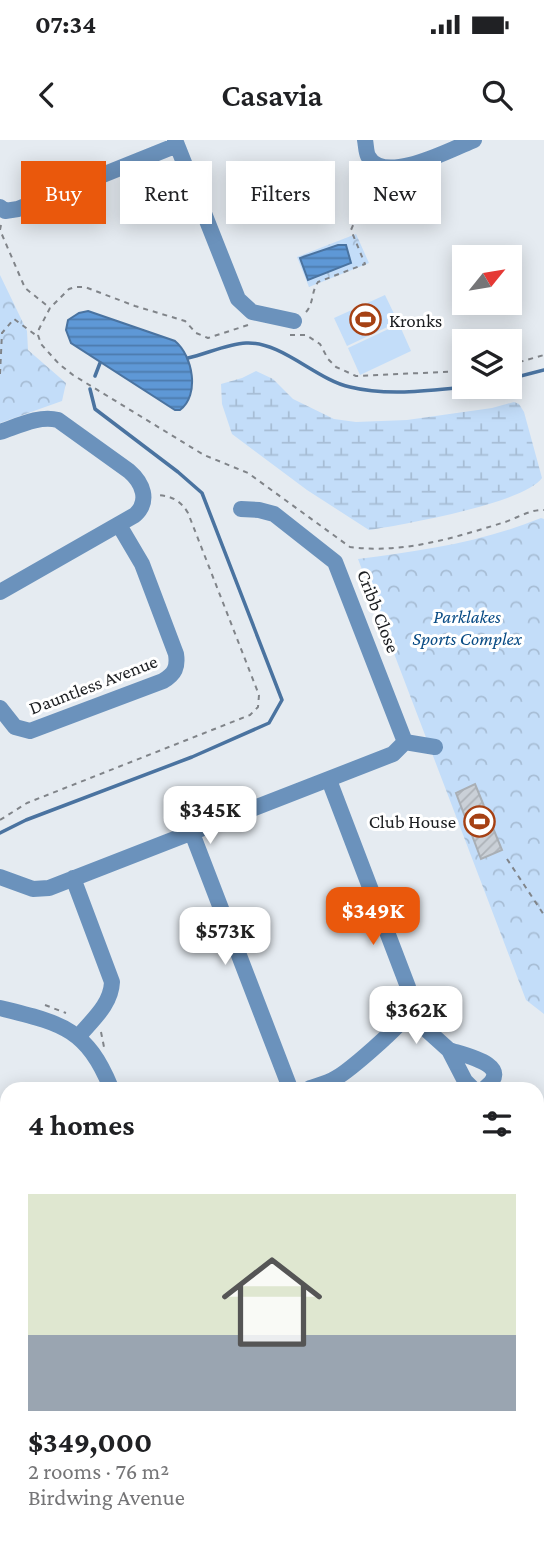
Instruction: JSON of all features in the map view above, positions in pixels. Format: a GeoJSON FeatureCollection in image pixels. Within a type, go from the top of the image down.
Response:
{"type":"FeatureCollection","features":[{"type":"Feature","properties":{"kind":"street"},"geometry":{"type":"LineString","coordinates":[[365,140],[369,157],[373,161]]}},
{"type":"Feature","properties":{"kind":"street"},"geometry":{"type":"LineString","coordinates":[[420,161],[474,140]]}},
{"type":"Feature","properties":{"kind":"street"},"geometry":{"type":"LineString","coordinates":[[3,209],[18,209],[176,143],[238,299],[252,312],[288,326]]}},
{"type":"Feature","properties":{"kind":"street"},"geometry":{"type":"LineString","coordinates":[[0,432],[45,418],[58,420],[129,471],[141,485],[143,502],[135,515],[0,592]]}},
{"type":"Feature","properties":{"kind":"street","name":"Cribb Close"},"geometry":{"type":"LineString","coordinates":[[241,509],[274,514],[335,562],[405,742]]}},
{"type":"Feature","properties":{"kind":"street","name":"Dauntless Avenue"},"geometry":{"type":"LineString","coordinates":[[0,708],[15,727],[30,731],[172,676],[176,669],[176,654],[142,564],[119,525]]}},
{"type":"Feature","properties":{"kind":"street"},"geometry":{"type":"LineString","coordinates":[[0,877],[33,889],[49,888],[393,754],[405,742],[435,747]]}},
{"type":"Feature","properties":{"kind":"street"},"geometry":{"type":"LineString","coordinates":[[326,1082],[344,1073],[398,1025],[408,1013],[410,996],[329,780]]}},
{"type":"Feature","properties":{"kind":"street"},"geometry":{"type":"LineString","coordinates":[[192,833],[288,1082]]}},
{"type":"Feature","properties":{"kind":"street"},"geometry":{"type":"LineString","coordinates":[[73,878],[112,982],[106,1003],[78,1037]]}},
{"type":"Feature","properties":{"kind":"street"},"geometry":{"type":"LineString","coordinates":[[0,1008],[45,1019],[78,1037],[96,1056],[108,1082]]}},
{"type":"Feature","properties":{"kind":"street"},"geometry":{"type":"LineString","coordinates":[[408,1013],[449,1050],[465,1082]]}},
{"type":"Feature","properties":{"kind":"street"},"geometry":{"type":"LineString","coordinates":[[449,1050],[487,1063],[492,1069],[491,1082]]}},
{"type":"Feature","properties":{"kind":"path"},"geometry":{"type":"LineString","coordinates":[[3,209],[0,230],[25,288],[50,308]]}},
{"type":"Feature","properties":{"kind":"path"},"geometry":{"type":"LineString","coordinates":[[354,224],[351,230],[365,264],[318,282],[311,305],[288,326],[293,336],[306,335],[320,344],[336,367],[356,376],[452,372]]}},
{"type":"Feature","properties":{"kind":"path"},"geometry":{"type":"LineString","coordinates":[[251,324],[208,338],[196,333],[185,321],[85,287],[68,289],[50,308],[38,329],[38,335],[41,344],[73,375],[204,455],[248,473],[350,547],[407,547],[446,540],[544,510]]}},
{"type":"Feature","properties":{"kind":"path"},"geometry":{"type":"LineString","coordinates":[[0,374],[2,333],[15,318],[35,336],[38,335]]}},
{"type":"Feature","properties":{"kind":"path"},"geometry":{"type":"LineString","coordinates":[[522,361],[544,355]]}},
{"type":"Feature","properties":{"kind":"path"},"geometry":{"type":"LineString","coordinates":[[507,859],[544,915]]}},
{"type":"Feature","properties":{"kind":"green space"},"geometry":{"type":"Polygon","coordinates":[[[356,234],[369,263],[309,287],[297,257],[356,234]]]}},
{"type":"Feature","properties":{"kind":"green space"},"geometry":{"type":"Polygon","coordinates":[[[0,275],[27,331],[28,350],[66,383],[62,401],[0,423],[0,275]]]}},
{"type":"Feature","properties":{"kind":"green space","name":"Kronks"},"geometry":{"type":"Polygon","coordinates":[[[385,295],[398,322],[347,346],[334,318],[385,295]]]}},
{"type":"Feature","properties":{"kind":"green space","name":"Kronks"},"geometry":{"type":"Polygon","coordinates":[[[399,324],[411,351],[360,375],[348,348],[399,324]]]}},
{"type":"Feature","properties":{"kind":"green space"},"geometry":{"type":"Polygon","coordinates":[[[256,371],[273,379],[293,399],[334,419],[356,422],[407,420],[492,408],[514,402],[519,404],[524,412],[542,478],[512,496],[462,512],[369,530],[307,490],[232,434],[222,404],[221,384],[256,371]]]}},
{"type":"Feature","properties":{"kind":"green space","name":"Parklakes Sports Complex"},"geometry":{"type":"Polygon","coordinates":[[[544,519],[544,1014],[526,1000],[358,559],[474,539],[544,519]]]}},
{"type":"Feature","properties":{"kind":"water"},"geometry":{"type":"Polygon","coordinates":[[[338,245],[346,245],[351,263],[308,280],[300,258],[338,245]]]}},
{"type":"Feature","properties":{"kind":"water"},"geometry":{"type":"Polygon","coordinates":[[[88,311],[175,341],[186,356],[192,375],[190,395],[180,410],[175,410],[71,343],[66,330],[68,320],[88,311]]]}},
{"type":"Feature","properties":{"kind":"building","name":"Club House"},"geometry":{"type":"Polygon","coordinates":[[[475,784],[502,850],[481,859],[456,793],[475,784]]]}},
{"type":"Feature","properties":{"kind":"waterway"},"geometry":{"type":"LineString","coordinates":[[188,358],[231,345],[259,344],[286,354],[325,377],[350,387],[392,392],[452,388]]}},
{"type":"Feature","properties":{"kind":"waterway"},"geometry":{"type":"LineString","coordinates":[[95,376],[100,363]]}},
{"type":"Feature","properties":{"kind":"waterway"},"geometry":{"type":"LineString","coordinates":[[522,376],[544,370]]}},
{"type":"Feature","properties":{"kind":"waterway"},"geometry":{"type":"LineString","coordinates":[[0,833],[26,820],[192,757],[269,723],[282,700],[202,493],[95,409],[90,389]]}},
{"type":"Feature","properties":{"kind":"place","name":"Kronks"},"geometry":{"type":"Point","coordinates":[366,320]}},
{"type":"Feature","properties":{"kind":"place","name":"Club House"},"geometry":{"type":"Point","coordinates":[479,821]}}]}
